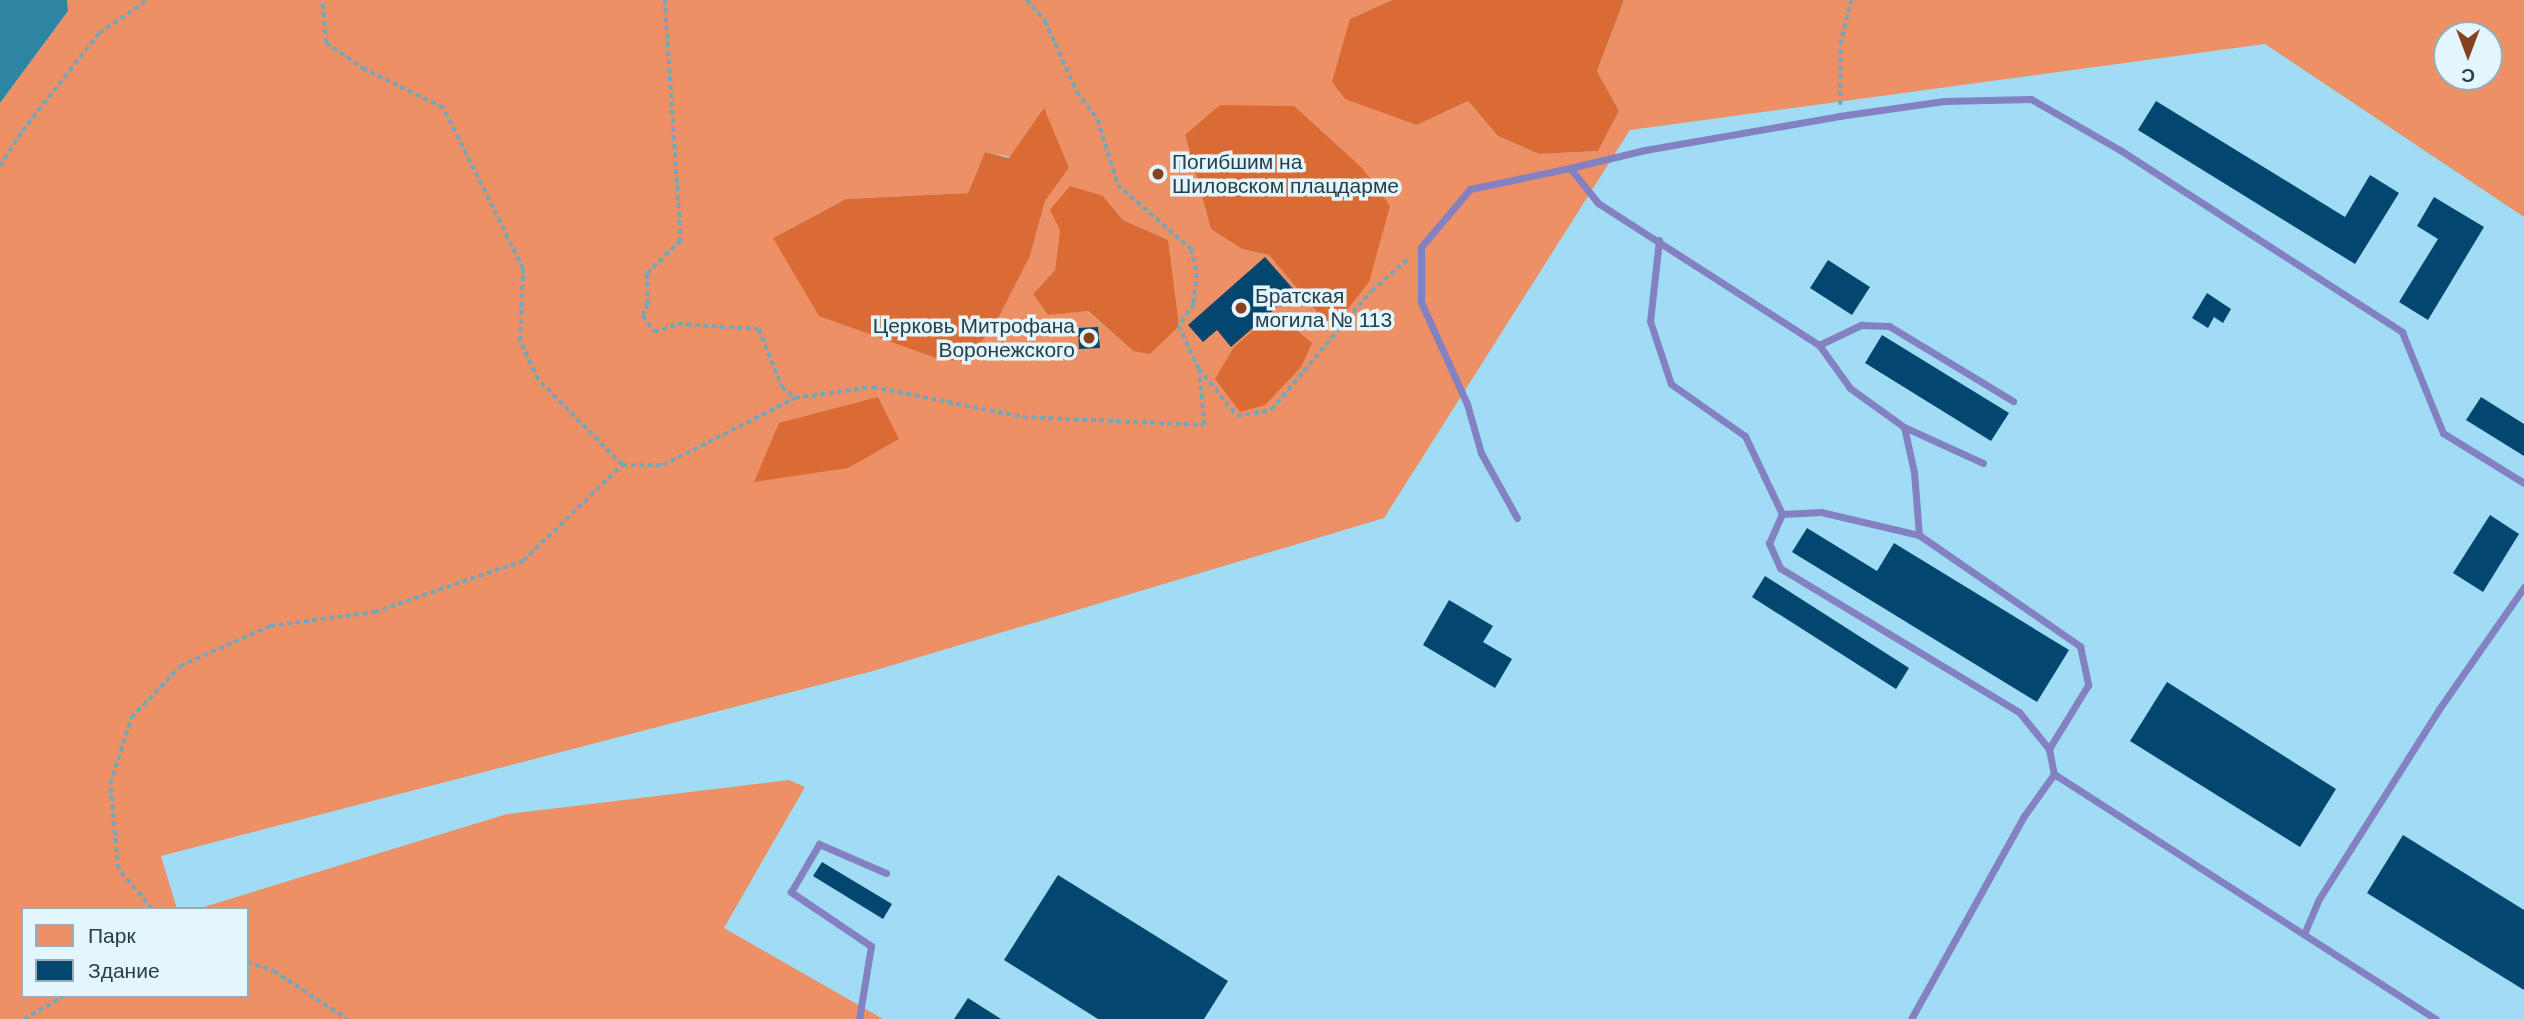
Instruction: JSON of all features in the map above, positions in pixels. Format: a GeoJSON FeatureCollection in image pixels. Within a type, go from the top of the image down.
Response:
{"type":"FeatureCollection","features":[{"type":"Feature","properties":{"kind":"lane"},"geometry":{"type":"LineString","coordinates":[[1517,518],[1481,453],[1467,404],[1420,302],[1421,247],[1470,189],[1645,149],[1944,101],[2031,99],[2120,150],[2402,332],[2443,433],[2524,483]]}},
{"type":"Feature","properties":{"kind":"lane"},"geometry":{"type":"LineString","coordinates":[[1570,168],[1598,203],[1819,345],[1850,388],[1904,427],[1983,463]]}},
{"type":"Feature","properties":{"kind":"lane"},"geometry":{"type":"LineString","coordinates":[[1659,240],[1650,321],[1671,384],[1745,436],[1782,514],[1769,543],[1780,568],[2019,712],[2049,749],[2054,774],[2436,1019]]}},
{"type":"Feature","properties":{"kind":"lane"},"geometry":{"type":"LineString","coordinates":[[1819,345],[1861,325],[1889,326],[2013,401]]}},
{"type":"Feature","properties":{"kind":"lane"},"geometry":{"type":"LineString","coordinates":[[1904,427],[1914,471],[1919,536]]}},
{"type":"Feature","properties":{"kind":"lane"},"geometry":{"type":"LineString","coordinates":[[1782,514],[1821,512],[1919,536],[2080,646],[2088,685],[2049,749]]}},
{"type":"Feature","properties":{"kind":"lane"},"geometry":{"type":"LineString","coordinates":[[2304,933],[2319,899],[2431,720],[2524,587]]}},
{"type":"Feature","properties":{"kind":"lane"},"geometry":{"type":"LineString","coordinates":[[1911,1019],[2024,816],[2054,774]]}},
{"type":"Feature","properties":{"kind":"lane"},"geometry":{"type":"LineString","coordinates":[[859,1019],[871,947],[791,892],[819,844],[886,873]]}},
{"type":"Feature","properties":{"kind":"path"},"geometry":{"type":"LineString","coordinates":[[0,166],[22,131],[99,33],[148,0]]}},
{"type":"Feature","properties":{"kind":"path"},"geometry":{"type":"LineString","coordinates":[[322,0],[326,43],[365,70],[443,108],[523,269],[520,341],[538,380],[622,465]]}},
{"type":"Feature","properties":{"kind":"path"},"geometry":{"type":"LineString","coordinates":[[665,0],[681,241],[647,274],[648,304],[643,316],[653,332],[678,324],[759,329],[782,387],[795,398]]}},
{"type":"Feature","properties":{"kind":"path"},"geometry":{"type":"LineString","coordinates":[[1027,0],[1045,21],[1077,92],[1098,120],[1118,185],[1191,249],[1197,272],[1194,304],[1179,326],[1199,369],[1237,416],[1271,410],[1371,291],[1421,247]]}},
{"type":"Feature","properties":{"kind":"path"},"geometry":{"type":"LineString","coordinates":[[1839,116],[1840,45],[1851,0]]}},
{"type":"Feature","properties":{"kind":"path"},"geometry":{"type":"LineString","coordinates":[[150,907],[118,869],[110,784],[131,718],[180,666],[270,626],[374,612],[523,561],[622,465],[663,465],[795,398],[873,387],[1023,417],[1204,425],[1199,369]]}},
{"type":"Feature","properties":{"kind":"path"},"geometry":{"type":"LineString","coordinates":[[248,962],[274,971],[347,1019]]}},
{"type":"Feature","properties":{"kind":"path"},"geometry":{"type":"LineString","coordinates":[[24,1019],[61,998]]}},
{"type":"Feature","properties":{"kind":"green space"},"geometry":{"type":"Polygon","coordinates":[[[67,0],[1392,0],[1350,19],[1417,125],[1468,101],[1498,136],[1539,154],[1598,151],[1619,111],[1597,71],[1624,0],[2524,0],[2524,217],[2265,44],[1630,130],[1384,518],[873,671],[161,856],[176,907],[21,907],[21,998],[248,998],[248,907],[204,907],[507,814],[789,780],[805,787],[724,928],[883,1019],[0,1019],[0,103],[68,11],[67,0]],[[1185,135],[1211,229],[1242,249],[1269,255],[1323,319],[1185,135]],[[985,152],[968,193],[846,199],[773,238],[968,362],[1000,315],[1030,256],[1045,201],[1069,168],[985,152]],[[1103,196],[1060,230],[1055,270],[1033,294],[1048,314],[1087,311],[1133,351],[1168,240],[1123,220],[1103,196]]]}},
{"type":"Feature","properties":{"kind":"shaded area"},"geometry":{"type":"Polygon","coordinates":[[[1392,0],[1624,0],[1597,71],[1619,111],[1598,151],[1539,154],[1498,136],[1468,101],[1417,125],[1345,99],[1332,82],[1350,19],[1392,0]]]}},
{"type":"Feature","properties":{"kind":"shaded area"},"geometry":{"type":"Polygon","coordinates":[[[1220,105],[1294,106],[1362,168],[1390,206],[1369,282],[1336,324],[1323,319],[1269,255],[1242,249],[1211,229],[1185,135],[1220,105]]]}},
{"type":"Feature","properties":{"kind":"shaded area"},"geometry":{"type":"Polygon","coordinates":[[[1044,108],[1069,168],[1045,201],[1030,256],[1000,315],[968,362],[939,359],[819,316],[773,238],[846,199],[968,193],[985,152],[1009,158],[1044,108]]]}},
{"type":"Feature","properties":{"kind":"shaded area"},"geometry":{"type":"Polygon","coordinates":[[[1070,186],[1103,196],[1123,220],[1168,240],[1179,326],[1150,354],[1133,351],[1088,311],[1048,315],[1033,294],[1055,270],[1060,230],[1050,210],[1070,186]]]}},
{"type":"Feature","properties":{"kind":"shaded area"},"geometry":{"type":"Polygon","coordinates":[[[1275,312],[1312,343],[1301,367],[1265,405],[1240,412],[1215,379],[1234,347],[1275,312]]]}},
{"type":"Feature","properties":{"kind":"shaded area"},"geometry":{"type":"Polygon","coordinates":[[[878,397],[899,439],[848,468],[754,482],[779,423],[878,397]]]}},
{"type":"Feature","properties":{"kind":"water"},"geometry":{"type":"Polygon","coordinates":[[[0,0],[67,0],[68,11],[0,103],[0,0]]]}},
{"type":"Feature","properties":{"kind":"building"},"geometry":{"type":"Polygon","coordinates":[[[2156,101],[2345,217],[2370,175],[2399,193],[2355,264],[2138,130],[2156,101]]]}},
{"type":"Feature","properties":{"kind":"building"},"geometry":{"type":"Polygon","coordinates":[[[2434,197],[2484,227],[2428,320],[2399,302],[2438,239],[2417,226],[2434,197]]]}},
{"type":"Feature","properties":{"kind":"building","name":"Братская могила № 113"},"geometry":{"type":"Polygon","coordinates":[[[1265,257],[1295,291],[1231,347],[1217,330],[1203,342],[1188,325],[1265,257]]]}},
{"type":"Feature","properties":{"kind":"building"},"geometry":{"type":"Polygon","coordinates":[[[1828,260],[1870,287],[1852,315],[1810,288],[1828,260]]]}},
{"type":"Feature","properties":{"kind":"building"},"geometry":{"type":"Polygon","coordinates":[[[2207,293],[2231,309],[2223,323],[2214,317],[2208,328],[2192,318],[2207,293]]]}},
{"type":"Feature","properties":{"kind":"building","name":"Церковь Митрофана Воронежского"},"geometry":{"type":"Polygon","coordinates":[[[1098,327],[1100,348],[1079,349],[1078,328],[1098,327]]]}},
{"type":"Feature","properties":{"kind":"building"},"geometry":{"type":"Polygon","coordinates":[[[1882,335],[2009,413],[1991,441],[1865,363],[1882,335]]]}},
{"type":"Feature","properties":{"kind":"building"},"geometry":{"type":"Polygon","coordinates":[[[2481,397],[2524,424],[2524,456],[2466,420],[2481,397]]]}},
{"type":"Feature","properties":{"kind":"building"},"geometry":{"type":"Polygon","coordinates":[[[2490,515],[2519,534],[2483,592],[2453,573],[2490,515]]]}},
{"type":"Feature","properties":{"kind":"building"},"geometry":{"type":"Polygon","coordinates":[[[1807,528],[1877,571],[1894,543],[2069,650],[2037,702],[1792,552],[1807,528]]]}},
{"type":"Feature","properties":{"kind":"building"},"geometry":{"type":"Polygon","coordinates":[[[1765,576],[1909,668],[1896,689],[1752,597],[1765,576]]]}},
{"type":"Feature","properties":{"kind":"building"},"geometry":{"type":"Polygon","coordinates":[[[1449,600],[1493,626],[1483,642],[1512,659],[1495,688],[1423,645],[1449,600]]]}},
{"type":"Feature","properties":{"kind":"building"},"geometry":{"type":"Polygon","coordinates":[[[2167,682],[2336,789],[2300,847],[2130,741],[2167,682]]]}},
{"type":"Feature","properties":{"kind":"building"},"geometry":{"type":"Polygon","coordinates":[[[2403,835],[2524,910],[2524,990],[2367,893],[2403,835]]]}},
{"type":"Feature","properties":{"kind":"building"},"geometry":{"type":"Polygon","coordinates":[[[822,862],[892,904],[883,919],[813,876],[822,862]]]}},
{"type":"Feature","properties":{"kind":"building"},"geometry":{"type":"Polygon","coordinates":[[[1058,875],[1228,981],[1204,1019],[1098,1019],[1004,960],[1058,875]]]}},
{"type":"Feature","properties":{"kind":"building"},"geometry":{"type":"Polygon","coordinates":[[[968,998],[1001,1019],[954,1019],[968,998]]]}},
{"type":"Feature","properties":{"kind":"place","name":"Погибшим на Шиловском плацдарме"},"geometry":{"type":"Point","coordinates":[1158,174]}},
{"type":"Feature","properties":{"kind":"place","name":"Братская могила № 113"},"geometry":{"type":"Point","coordinates":[1241,308]}},
{"type":"Feature","properties":{"kind":"place","name":"Церковь Митрофана Воронежского"},"geometry":{"type":"Point","coordinates":[1089,338]}}]}
